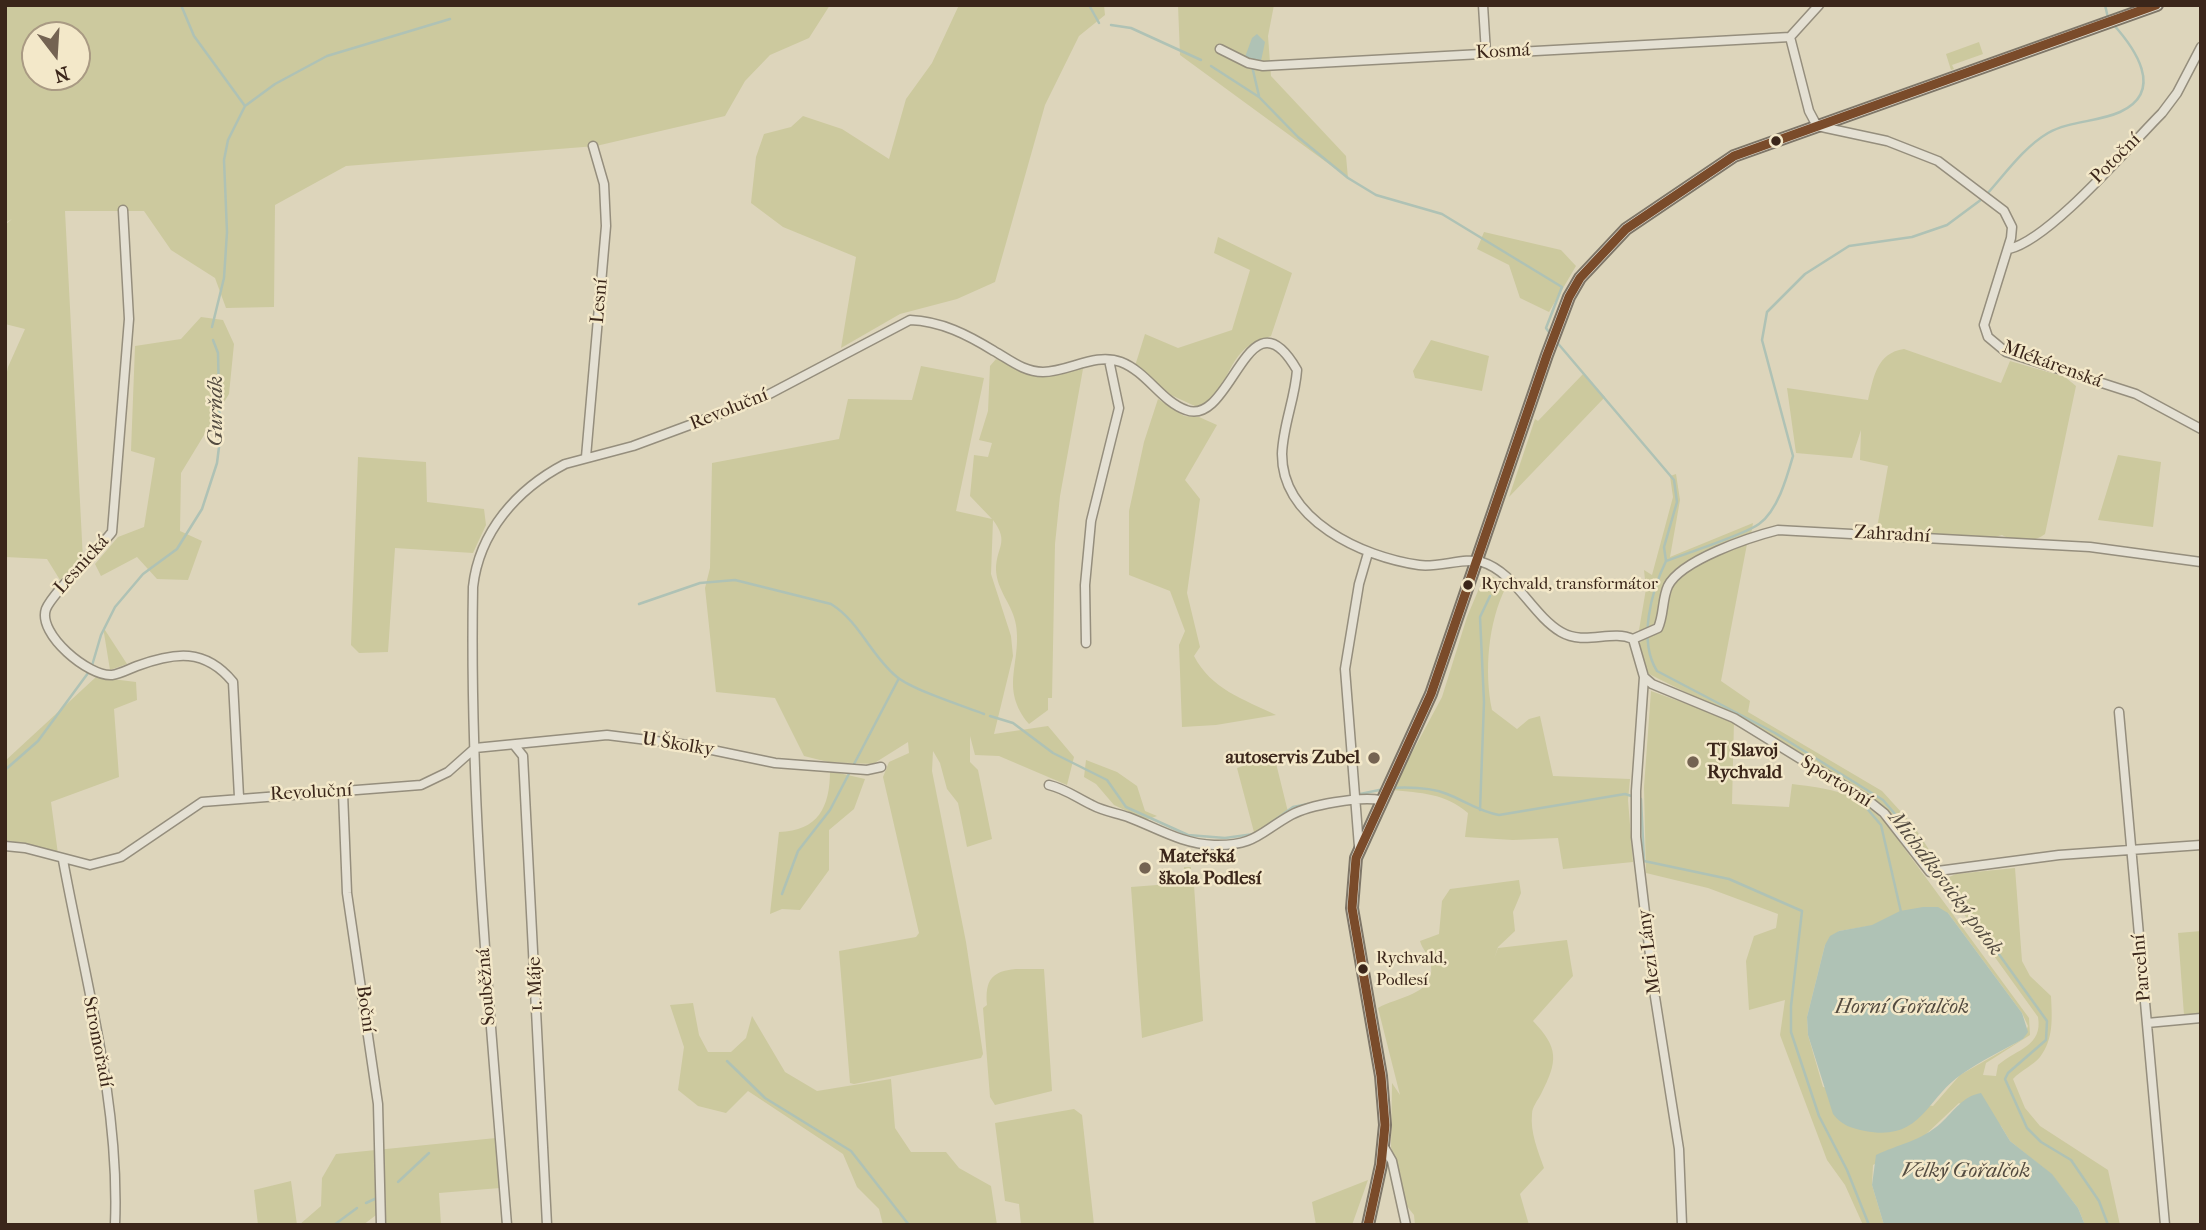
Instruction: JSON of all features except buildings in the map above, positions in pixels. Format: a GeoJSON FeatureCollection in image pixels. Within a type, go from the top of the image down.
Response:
{"type":"FeatureCollection","features":[{"type":"Feature","properties":{"kind":"street"},"geometry":{"type":"LineString","coordinates":[[1483,5],[1486,53]]}},
{"type":"Feature","properties":{"kind":"street"},"geometry":{"type":"LineString","coordinates":[[1817,126],[1812,120],[1790,37],[1819,5]]}},
{"type":"Feature","properties":{"kind":"street"},"geometry":{"type":"LineString","coordinates":[[1368,1225],[1384,1147],[1384,1103],[1352,908],[1352,882],[1359,847],[1431,694],[1569,297],[1593,261],[1626,229],[1734,156],[2107,26],[2157,5]]}},
{"type":"Feature","properties":{"kind":"street","name":"Kosmá"},"geometry":{"type":"LineString","coordinates":[[1220,49],[1248,63],[1264,66],[1790,37]]}},
{"type":"Feature","properties":{"kind":"street","name":"Potoční"},"geometry":{"type":"LineString","coordinates":[[2009,249],[2018,247],[2053,221],[2162,113],[2177,93],[2201,47]]}},
{"type":"Feature","properties":{"kind":"street","name":"Mlékárenská"},"geometry":{"type":"LineString","coordinates":[[1817,126],[1912,150],[1938,161],[1993,200],[2009,217],[2012,227],[2009,249],[1984,325],[1992,341],[2006,352],[2136,394],[2201,429]]}},
{"type":"Feature","properties":{"kind":"street","name":"Lesní"},"geometry":{"type":"LineString","coordinates":[[586,457],[606,226],[604,184],[593,146]]}},
{"type":"Feature","properties":{"kind":"street","name":"Lesnická"},"geometry":{"type":"LineString","coordinates":[[123,210],[130,319],[112,532],[94,556],[54,596],[45,610],[46,625],[54,639],[76,660],[102,674],[112,675],[169,655],[212,661],[225,671],[233,682],[239,797]]}},
{"type":"Feature","properties":{"kind":"street","name":"Revoluční"},"geometry":{"type":"LineString","coordinates":[[5,846],[25,848],[90,865],[121,857],[202,802],[239,797],[343,793],[421,785],[449,772],[475,748],[475,569],[484,543],[501,517],[528,488],[549,472],[586,457],[633,446],[760,399],[910,320],[929,321],[958,332],[1023,368],[1043,372],[1094,360],[1109,360]]}},
{"type":"Feature","properties":{"kind":"street"},"geometry":{"type":"LineString","coordinates":[[1086,643],[1085,584],[1091,521],[1119,408],[1109,360],[1129,366],[1185,410],[1194,411],[1207,409],[1221,398],[1238,364],[1257,347],[1270,344],[1281,349],[1297,370],[1284,430],[1282,455],[1285,479],[1297,503],[1324,526],[1368,553],[1421,565],[1478,561],[1485,563],[1508,580],[1561,632],[1581,639],[1637,637],[1644,677]]}},
{"type":"Feature","properties":{"kind":"street","name":"Zahradní"},"geometry":{"type":"LineString","coordinates":[[1637,637],[1650,634],[1660,624],[1665,593],[1677,575],[1687,567],[1755,536],[1778,530],[2090,547],[2201,562]]}},
{"type":"Feature","properties":{"kind":"street"},"geometry":{"type":"LineString","coordinates":[[1359,847],[1353,802],[1345,668],[1359,584],[1368,553]]}},
{"type":"Feature","properties":{"kind":"street","name":"Sportovní"},"geometry":{"type":"LineString","coordinates":[[1644,677],[1652,684],[1734,718],[1869,801],[1884,813],[1930,872],[2201,845]]}},
{"type":"Feature","properties":{"kind":"street","name":"Mezi Lány"},"geometry":{"type":"LineString","coordinates":[[1644,677],[1636,791],[1636,837],[1655,996],[1679,1149],[1682,1225]]}},
{"type":"Feature","properties":{"kind":"street","name":"Parcelní"},"geometry":{"type":"LineString","coordinates":[[2119,712],[2165,1225]]}},
{"type":"Feature","properties":{"kind":"street","name":"U Školky"},"geometry":{"type":"LineString","coordinates":[[475,748],[607,735],[688,745],[775,763],[867,771],[880,767]]}},
{"type":"Feature","properties":{"kind":"street","name":"1. Máje"},"geometry":{"type":"LineString","coordinates":[[515,746],[523,756],[547,1225]]}},
{"type":"Feature","properties":{"kind":"street","name":"Souběžná"},"geometry":{"type":"LineString","coordinates":[[475,748],[478,867],[507,1225]]}},
{"type":"Feature","properties":{"kind":"street"},"geometry":{"type":"LineString","coordinates":[[1049,785],[1066,789],[1094,806],[1185,841],[1213,845],[1249,841],[1292,815],[1325,805],[1380,800]]}},
{"type":"Feature","properties":{"kind":"street","name":"Boční"},"geometry":{"type":"LineString","coordinates":[[343,793],[347,893],[379,1116],[381,1225]]}},
{"type":"Feature","properties":{"kind":"street","name":"Stromořadí"},"geometry":{"type":"LineString","coordinates":[[63,860],[106,1088],[113,1139],[115,1225]]}},
{"type":"Feature","properties":{"kind":"street"},"geometry":{"type":"LineString","coordinates":[[2147,1023],[2201,1018]]}},
{"type":"Feature","properties":{"kind":"street"},"geometry":{"type":"LineString","coordinates":[[1384,1147],[1392,1161],[1406,1225]]}},
{"type":"Feature","properties":{"kind":"shaded area"},"geometry":{"type":"Polygon","coordinates":[[[5,5],[830,5],[809,38],[770,55],[745,81],[725,116],[596,146],[346,166],[275,205],[274,307],[226,308],[215,278],[171,250],[144,211],[65,211],[83,560],[60,580],[47,559],[5,557],[5,382],[8,367],[25,329],[5,324],[5,225],[12,219],[5,223],[5,5]]]}},
{"type":"Feature","properties":{"kind":"shaded area"},"geometry":{"type":"Polygon","coordinates":[[[959,5],[1104,5],[1105,15],[1079,36],[1045,105],[995,282],[957,299],[900,314],[841,348],[856,257],[783,227],[751,203],[756,157],[764,134],[791,127],[803,116],[842,129],[889,159],[906,99],[932,63],[959,5]]]}},
{"type":"Feature","properties":{"kind":"shaded area"},"geometry":{"type":"Polygon","coordinates":[[[1178,5],[1274,5],[1268,36],[1271,76],[1346,156],[1348,178],[1180,55],[1178,5]]]}},
{"type":"Feature","properties":{"kind":"shaded area"},"geometry":{"type":"Polygon","coordinates":[[[1979,42],[1983,54],[1952,65],[1954,69],[1951,70],[1946,54],[1979,42]]]}},
{"type":"Feature","properties":{"kind":"shaded area"},"geometry":{"type":"Polygon","coordinates":[[[1484,232],[1561,250],[1576,266],[1549,312],[1520,298],[1509,265],[1477,249],[1484,232]]]}},
{"type":"Feature","properties":{"kind":"shaded area"},"geometry":{"type":"Polygon","coordinates":[[[1218,237],[1292,273],[1271,336],[1252,344],[1242,352],[1214,396],[1197,407],[1171,395],[1135,366],[1145,334],[1178,348],[1232,330],[1250,270],[1214,253],[1218,237]]]}},
{"type":"Feature","properties":{"kind":"shaded area"},"geometry":{"type":"Polygon","coordinates":[[[201,317],[223,320],[234,344],[229,394],[181,473],[180,531],[202,541],[188,580],[157,579],[137,557],[101,576],[95,564],[118,537],[144,527],[155,458],[131,451],[135,346],[181,339],[201,317]]]}},
{"type":"Feature","properties":{"kind":"shaded area"},"geometry":{"type":"Polygon","coordinates":[[[1431,340],[1489,356],[1482,391],[1415,378],[1413,371],[1431,340]]]}},
{"type":"Feature","properties":{"kind":"shaded area"},"geometry":{"type":"Polygon","coordinates":[[[1904,349],[2001,383],[2010,361],[2065,377],[2076,386],[2045,534],[2024,540],[2002,535],[1992,538],[1881,532],[1877,528],[1888,466],[1860,460],[1861,430],[1852,458],[1796,453],[1787,388],[1868,400],[1875,374],[1882,361],[1895,351],[1904,349]]]}},
{"type":"Feature","properties":{"kind":"shaded area"},"geometry":{"type":"Polygon","coordinates":[[[996,359],[1033,375],[1083,369],[1060,496],[1055,544],[1052,698],[1048,698],[1048,710],[1029,724],[1015,699],[1013,687],[1016,625],[997,578],[1001,534],[993,520],[991,574],[1011,636],[1013,656],[994,734],[1048,726],[1074,757],[1067,785],[999,756],[975,755],[970,736],[970,762],[978,770],[992,839],[967,847],[958,803],[947,789],[940,763],[933,751],[932,771],[966,942],[983,1054],[981,1058],[854,1084],[850,1083],[839,951],[916,937],[919,933],[883,777],[889,762],[909,753],[908,742],[873,764],[828,762],[804,756],[775,698],[716,692],[705,588],[710,568],[712,463],[839,439],[848,399],[912,400],[921,366],[984,378],[956,511],[992,519],[970,496],[974,455],[988,457],[992,443],[979,440],[988,411],[990,366],[996,359]]]}},
{"type":"Feature","properties":{"kind":"shaded area"},"geometry":{"type":"Polygon","coordinates":[[[1583,374],[1605,397],[1509,497],[1535,419],[1538,421],[1583,374]]]}},
{"type":"Feature","properties":{"kind":"shaded area"},"geometry":{"type":"Polygon","coordinates":[[[1158,399],[1184,416],[1199,417],[1217,425],[1185,480],[1200,499],[1187,593],[1200,647],[1194,656],[1209,677],[1219,685],[1276,715],[1216,725],[1182,727],[1179,645],[1185,631],[1170,591],[1129,575],[1129,511],[1144,442],[1158,399]]]}},
{"type":"Feature","properties":{"kind":"shaded area"},"geometry":{"type":"Polygon","coordinates":[[[2118,455],[2161,462],[2153,527],[2098,520],[2118,455]]]}},
{"type":"Feature","properties":{"kind":"shaded area"},"geometry":{"type":"Polygon","coordinates":[[[358,457],[426,462],[427,502],[484,509],[486,525],[473,553],[395,548],[388,652],[359,653],[351,645],[358,457]]]}},
{"type":"Feature","properties":{"kind":"shaded area"},"geometry":{"type":"Polygon","coordinates":[[[1676,474],[1680,500],[1670,557],[1753,523],[1751,535],[1676,572],[1657,624],[1644,633],[1639,630],[1646,589],[1644,570],[1652,575],[1673,497],[1670,476],[1676,474]]]}},
{"type":"Feature","properties":{"kind":"shaded area"},"geometry":{"type":"Polygon","coordinates":[[[1747,544],[1721,681],[1750,701],[1748,712],[1882,791],[1913,825],[1939,865],[1929,865],[1874,798],[1763,731],[1647,673],[1639,643],[1663,628],[1667,599],[1673,585],[1690,569],[1747,544]]]}},
{"type":"Feature","properties":{"kind":"shaded area"},"geometry":{"type":"Polygon","coordinates":[[[1493,577],[1506,587],[1495,616],[1489,647],[1488,680],[1492,710],[1517,729],[1529,719],[1540,716],[1553,776],[1630,779],[1628,800],[1633,862],[1563,869],[1558,838],[1513,840],[1465,837],[1468,813],[1459,806],[1432,795],[1392,790],[1442,697],[1467,617],[1483,579],[1493,577]]]}},
{"type":"Feature","properties":{"kind":"shaded area"},"geometry":{"type":"Polygon","coordinates":[[[103,627],[127,664],[110,670],[103,627]]]}},
{"type":"Feature","properties":{"kind":"shaded area"},"geometry":{"type":"Polygon","coordinates":[[[96,677],[136,682],[137,700],[114,709],[119,777],[51,802],[58,854],[24,843],[5,841],[5,761],[96,677]]]}},
{"type":"Feature","properties":{"kind":"shaded area"},"geometry":{"type":"Polygon","coordinates":[[[1651,691],[1734,721],[1732,804],[1789,807],[1792,784],[1843,794],[1874,812],[1885,822],[2029,1018],[2030,1035],[1986,1063],[1983,1075],[1996,1076],[1998,1065],[2033,1041],[2037,1034],[2038,1017],[1940,881],[1956,874],[2015,868],[2022,961],[2030,976],[2051,996],[2052,1020],[2045,1050],[2013,1079],[2025,1108],[2040,1126],[2108,1170],[2120,1225],[2085,1225],[2078,1208],[2052,1175],[2010,1141],[2001,1126],[1959,1103],[1922,1138],[1873,1165],[1872,1185],[1884,1225],[1863,1225],[1845,1185],[1827,1160],[1780,1035],[1785,1000],[1749,1010],[1746,961],[1754,936],[1776,928],[1778,914],[1708,888],[1646,873],[1644,787],[1651,691]],[[1948,913],[1839,931],[1825,945],[1807,1017],[1808,1035],[1823,1087],[1933,1106],[1960,1075],[2023,1039],[2028,1026],[2022,1013],[1948,913]]]}},
{"type":"Feature","properties":{"kind":"shaded area"},"geometry":{"type":"Polygon","coordinates":[[[1274,755],[1288,812],[1255,836],[1237,768],[1274,755]]]}},
{"type":"Feature","properties":{"kind":"shaded area"},"geometry":{"type":"Polygon","coordinates":[[[1086,760],[1117,772],[1137,786],[1145,811],[1157,816],[1146,820],[1114,805],[1096,784],[1084,777],[1086,760]]]}},
{"type":"Feature","properties":{"kind":"shaded area"},"geometry":{"type":"Polygon","coordinates":[[[830,771],[865,779],[854,809],[829,830],[829,870],[800,910],[782,909],[770,914],[779,832],[803,827],[819,815],[828,796],[830,771]]]}},
{"type":"Feature","properties":{"kind":"shaded area"},"geometry":{"type":"Polygon","coordinates":[[[1184,867],[1191,867],[1191,885],[1194,885],[1203,1021],[1142,1038],[1131,887],[1183,883],[1184,867]]]}},
{"type":"Feature","properties":{"kind":"shaded area"},"geometry":{"type":"Polygon","coordinates":[[[1519,880],[1521,893],[1513,912],[1515,931],[1498,947],[1494,959],[1498,948],[1567,940],[1573,976],[1533,1021],[1548,1039],[1553,1064],[1532,1114],[1533,1135],[1544,1168],[1520,1194],[1529,1225],[1415,1225],[1414,1215],[1406,1205],[1391,1147],[1392,1083],[1400,1095],[1378,1008],[1413,994],[1427,983],[1431,976],[1431,966],[1420,941],[1439,934],[1442,901],[1450,889],[1519,880]]]}},
{"type":"Feature","properties":{"kind":"shaded area"},"geometry":{"type":"Polygon","coordinates":[[[2201,931],[2201,1013],[2184,1015],[2178,933],[2201,931]]]}},
{"type":"Feature","properties":{"kind":"shaded area"},"geometry":{"type":"Polygon","coordinates":[[[1044,969],[1052,1091],[995,1105],[990,1097],[983,1008],[987,1005],[987,990],[991,979],[1001,972],[1044,969]]]}},
{"type":"Feature","properties":{"kind":"shaded area"},"geometry":{"type":"Polygon","coordinates":[[[693,1003],[699,1035],[708,1052],[731,1052],[746,1038],[752,1016],[785,1072],[817,1091],[891,1079],[895,1128],[911,1152],[946,1152],[959,1168],[991,1186],[997,1225],[883,1225],[879,1209],[857,1187],[843,1154],[748,1091],[726,1113],[698,1106],[678,1090],[684,1047],[670,1005],[693,1003]]]}},
{"type":"Feature","properties":{"kind":"shaded area"},"geometry":{"type":"Polygon","coordinates":[[[1074,1109],[1082,1115],[1094,1225],[1021,1225],[1019,1204],[1005,1201],[995,1123],[1074,1109]]]}},
{"type":"Feature","properties":{"kind":"shaded area"},"geometry":{"type":"Polygon","coordinates":[[[496,1138],[500,1188],[439,1193],[441,1225],[386,1225],[384,1209],[363,1225],[299,1225],[321,1206],[322,1178],[336,1154],[496,1138]]]}},
{"type":"Feature","properties":{"kind":"shaded area"},"geometry":{"type":"Polygon","coordinates":[[[1368,1180],[1352,1225],[1316,1225],[1312,1202],[1368,1180]]]}},
{"type":"Feature","properties":{"kind":"shaded area"},"geometry":{"type":"Polygon","coordinates":[[[291,1181],[297,1225],[258,1225],[254,1190],[291,1181]]]}},
{"type":"Feature","properties":{"kind":"water"},"geometry":{"type":"Polygon","coordinates":[[[1257,34],[1265,42],[1261,61],[1252,61],[1245,57],[1252,38],[1257,34]]]}},
{"type":"Feature","properties":{"kind":"water","name":"Horní Gořalčok"},"geometry":{"type":"Polygon","coordinates":[[[1938,907],[1948,913],[2022,1013],[2028,1032],[2023,1039],[1962,1074],[1911,1124],[1884,1133],[1865,1131],[1844,1124],[1833,1114],[1808,1035],[1807,1017],[1825,945],[1830,936],[1839,931],[1872,925],[1900,911],[1938,907]]]}},
{"type":"Feature","properties":{"kind":"water","name":"Velký Gořalčok"},"geometry":{"type":"Polygon","coordinates":[[[1981,1093],[2010,1141],[2052,1174],[2078,1208],[2085,1225],[1884,1225],[1872,1185],[1876,1155],[1926,1134],[1964,1101],[1981,1093]]]}},
{"type":"Feature","properties":{"kind":"waterway","name":"Gurňák"},"geometry":{"type":"LineString","coordinates":[[181,5],[194,36],[245,106],[228,140],[224,160],[227,232],[224,278],[212,327]]}},
{"type":"Feature","properties":{"kind":"waterway"},"geometry":{"type":"LineString","coordinates":[[1089,5],[1099,23]]}},
{"type":"Feature","properties":{"kind":"waterway","name":"Michálkovický potok"},"geometry":{"type":"LineString","coordinates":[[2105,5],[2108,18]]}},
{"type":"Feature","properties":{"kind":"waterway"},"geometry":{"type":"LineString","coordinates":[[245,106],[275,84],[327,56],[450,19]]}},
{"type":"Feature","properties":{"kind":"waterway","name":"Michálkovický potok"},"geometry":{"type":"LineString","coordinates":[[1987,194],[2023,153],[2048,133],[2120,112],[2134,103],[2141,93],[2141,69],[2129,44],[2112,23]]}},
{"type":"Feature","properties":{"kind":"waterway"},"geometry":{"type":"LineString","coordinates":[[1111,25],[1131,28],[1201,60]]}},
{"type":"Feature","properties":{"kind":"waterway"},"geometry":{"type":"LineString","coordinates":[[1211,66],[1259,97],[1298,137],[1348,178],[1376,195],[1442,214],[1562,287],[1546,328],[1551,335]]}},
{"type":"Feature","properties":{"kind":"waterway"},"geometry":{"type":"LineString","coordinates":[[1252,66],[1259,96]]}},
{"type":"Feature","properties":{"kind":"waterway","name":"Michálkovický potok"},"geometry":{"type":"LineString","coordinates":[[1982,199],[1947,225],[1912,237],[1849,246],[1805,274],[1767,312],[1762,340],[1793,456],[1785,483],[1777,502],[1759,524],[1666,561],[1649,616],[1648,646],[1657,671],[1775,733],[1883,800],[1913,835],[2047,1021],[2046,1040],[2008,1073],[2005,1079],[2027,1128],[2041,1142],[2071,1160],[2099,1201],[2108,1225]]}},
{"type":"Feature","properties":{"kind":"waterway","name":"Gurňák"},"geometry":{"type":"LineString","coordinates":[[5,770],[38,741],[91,669],[101,635],[115,607],[143,574],[177,549],[202,509],[217,463],[220,439],[218,353],[213,340]]}},
{"type":"Feature","properties":{"kind":"waterway"},"geometry":{"type":"LineString","coordinates":[[1555,340],[1674,480],[1677,502],[1664,547],[1666,561]]}},
{"type":"Feature","properties":{"kind":"waterway"},"geometry":{"type":"LineString","coordinates":[[639,604],[700,583],[735,580],[831,604],[850,620],[897,677],[926,692],[984,714]]}},
{"type":"Feature","properties":{"kind":"waterway"},"geometry":{"type":"LineString","coordinates":[[1480,810],[1484,702],[1480,617],[1490,596]]}},
{"type":"Feature","properties":{"kind":"waterway"},"geometry":{"type":"LineString","coordinates":[[782,894],[798,851],[830,810],[898,680]]}},
{"type":"Feature","properties":{"kind":"waterway"},"geometry":{"type":"LineString","coordinates":[[990,716],[1013,723],[1053,753],[1107,780],[1126,807],[1188,835],[1225,838],[1254,834]]}},
{"type":"Feature","properties":{"kind":"waterway"},"geometry":{"type":"LineString","coordinates":[[1390,788],[1419,788],[1440,792],[1499,815],[1625,794],[1641,799],[1644,861],[1729,879],[1802,911],[1791,1006],[1791,1032],[1819,1116],[1847,1170],[1869,1225]]}},
{"type":"Feature","properties":{"kind":"waterway"},"geometry":{"type":"LineString","coordinates":[[1346,797],[1384,789]]}},
{"type":"Feature","properties":{"kind":"waterway"},"geometry":{"type":"LineString","coordinates":[[1865,802],[1864,805],[1881,825],[1901,912]]}},
{"type":"Feature","properties":{"kind":"waterway"},"geometry":{"type":"LineString","coordinates":[[1265,827],[1293,807],[1308,804]]}},
{"type":"Feature","properties":{"kind":"waterway"},"geometry":{"type":"LineString","coordinates":[[727,1061],[765,1098],[851,1151],[909,1225]]}},
{"type":"Feature","properties":{"kind":"waterway"},"geometry":{"type":"LineString","coordinates":[[398,1182],[429,1153]]}},
{"type":"Feature","properties":{"kind":"waterway"},"geometry":{"type":"LineString","coordinates":[[366,1203],[379,1197]]}},
{"type":"Feature","properties":{"kind":"waterway"},"geometry":{"type":"LineString","coordinates":[[334,1225],[357,1208]]}},
{"type":"Feature","properties":{"kind":"transit line"},"geometry":{"type":"LineString","coordinates":[[1368,1225],[1381,1165],[1385,1125],[1381,1076],[1352,908],[1356,858],[1431,694],[1547,355],[1569,297],[1580,278],[1626,229],[1734,156],[2156,5]]}},
{"type":"Feature","properties":{"kind":"place","name":"Rychvald, transformátor"},"geometry":{"type":"Point","coordinates":[1468,585]}},
{"type":"Feature","properties":{"kind":"place","name":"autoservis Zubel"},"geometry":{"type":"Point","coordinates":[1374,758]}},
{"type":"Feature","properties":{"kind":"place","name":"TJ Slavoj Rychvald"},"geometry":{"type":"Point","coordinates":[1693,762]}},
{"type":"Feature","properties":{"kind":"place","name":"Mateřská škola Podlesí"},"geometry":{"type":"Point","coordinates":[1145,868]}},
{"type":"Feature","properties":{"kind":"place","name":"Rychvald, Podlesí"},"geometry":{"type":"Point","coordinates":[1363,969]}}]}
